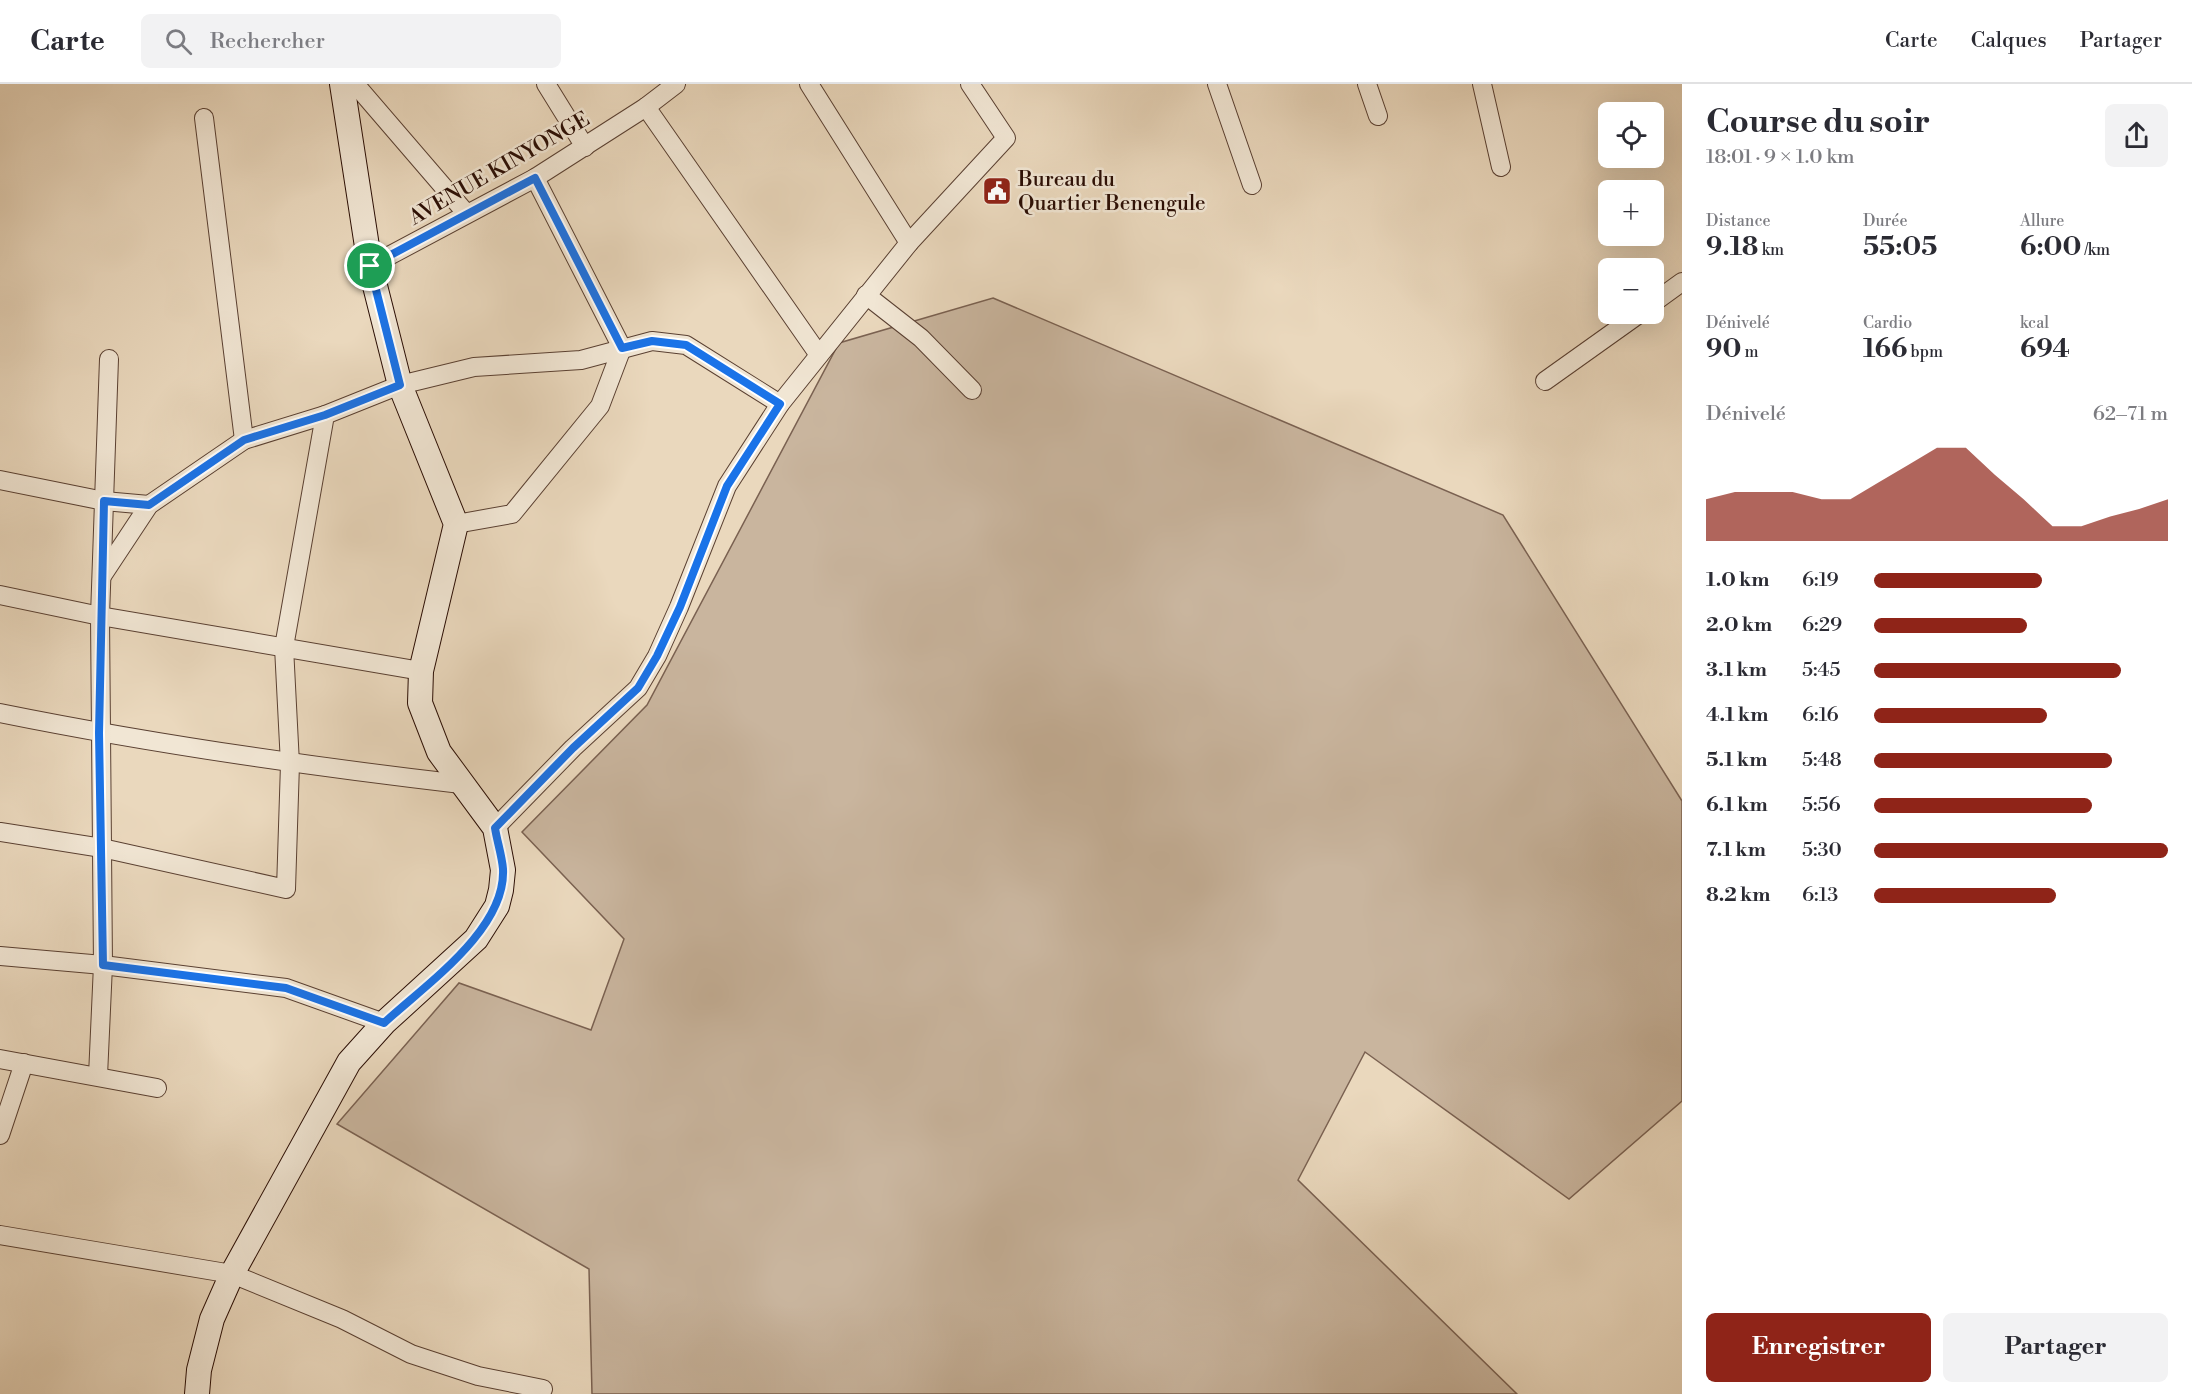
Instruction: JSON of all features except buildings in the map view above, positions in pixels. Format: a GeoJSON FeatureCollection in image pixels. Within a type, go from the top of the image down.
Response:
{"type":"FeatureCollection","features":[{"type":"Feature","properties":{"kind":"street"},"geometry":{"type":"LineString","coordinates":[[197,1394],[199,1370],[212,1319],[232,1274],[349,1062],[384,1023],[476,939],[497,906],[503,870],[495,828],[439,752],[420,702],[420,671],[456,524],[400,385],[370,266],[342,84]]}},
{"type":"Feature","properties":{"kind":"street"},"geometry":{"type":"LineString","coordinates":[[355,84],[466,213]]}},
{"type":"Feature","properties":{"kind":"street"},"geometry":{"type":"LineString","coordinates":[[546,84],[585,147]]}},
{"type":"Feature","properties":{"kind":"street","name":"AVENUE KINYONGE"},"geometry":{"type":"LineString","coordinates":[[370,266],[535,178],[646,107],[676,84]]}},
{"type":"Feature","properties":{"kind":"street"},"geometry":{"type":"LineString","coordinates":[[809,84],[909,243]]}},
{"type":"Feature","properties":{"kind":"street"},"geometry":{"type":"LineString","coordinates":[[1216,84],[1252,185]]}},
{"type":"Feature","properties":{"kind":"street"},"geometry":{"type":"LineString","coordinates":[[1367,84],[1378,116]]}},
{"type":"Feature","properties":{"kind":"street"},"geometry":{"type":"LineString","coordinates":[[1482,84],[1501,166]]}},
{"type":"Feature","properties":{"kind":"street"},"geometry":{"type":"LineString","coordinates":[[495,828],[573,748],[638,688],[657,656],[680,607],[727,486],[780,404],[909,243],[1006,138],[972,85]]}},
{"type":"Feature","properties":{"kind":"street"},"geometry":{"type":"LineString","coordinates":[[646,107],[819,355]]}},
{"type":"Feature","properties":{"kind":"street"},"geometry":{"type":"LineString","coordinates":[[204,118],[244,440]]}},
{"type":"Feature","properties":{"kind":"street"},"geometry":{"type":"LineString","coordinates":[[456,524],[512,514],[600,405],[622,348],[535,178]]}},
{"type":"Feature","properties":{"kind":"street"},"geometry":{"type":"LineString","coordinates":[[1664,295],[1682,282]]}},
{"type":"Feature","properties":{"kind":"street"},"geometry":{"type":"LineString","coordinates":[[866,295],[921,338],[972,390]]}},
{"type":"Feature","properties":{"kind":"street"},"geometry":{"type":"LineString","coordinates":[[1545,381],[1625,324]]}},
{"type":"Feature","properties":{"kind":"street"},"geometry":{"type":"LineString","coordinates":[[101,577],[149,505],[244,440],[325,415],[400,385],[474,367],[581,360],[652,341],[686,345],[780,404]]}},
{"type":"Feature","properties":{"kind":"street"},"geometry":{"type":"LineString","coordinates":[[98,1076],[103,965],[99,733],[100,616],[109,359]]}},
{"type":"Feature","properties":{"kind":"street"},"geometry":{"type":"LineString","coordinates":[[0,832],[102,848],[286,889],[290,764],[284,647],[325,415]]}},
{"type":"Feature","properties":{"kind":"street"},"geometry":{"type":"LineString","coordinates":[[0,480],[104,501],[149,505]]}},
{"type":"Feature","properties":{"kind":"street"},"geometry":{"type":"LineString","coordinates":[[0,595],[100,616],[420,671]]}},
{"type":"Feature","properties":{"kind":"street"},"geometry":{"type":"LineString","coordinates":[[0,713],[99,733],[290,764],[461,784]]}},
{"type":"Feature","properties":{"kind":"street"},"geometry":{"type":"LineString","coordinates":[[0,956],[103,965],[286,988],[384,1023]]}},
{"type":"Feature","properties":{"kind":"street"},"geometry":{"type":"LineString","coordinates":[[0,1059],[158,1088]]}},
{"type":"Feature","properties":{"kind":"street"},"geometry":{"type":"LineString","coordinates":[[0,1135],[24,1063]]}},
{"type":"Feature","properties":{"kind":"street"},"geometry":{"type":"LineString","coordinates":[[0,1235],[232,1274],[342,1319],[411,1354],[478,1376],[543,1389]]}},
{"type":"Feature","properties":{"kind":"shaded area"},"geometry":{"type":"Polygon","coordinates":[[[993,298],[1503,515],[1682,801],[1682,1101],[1569,1199],[1365,1052],[1298,1180],[1517,1394],[592,1394],[589,1269],[337,1124],[459,983],[591,1030],[624,939],[522,832],[647,705],[839,343],[993,298]]]}},
{"type":"Feature","properties":{"kind":"place","name":"Bureau du Quartier Benengule"},"geometry":{"type":"Point","coordinates":[997,191]}},
{"type":"Feature","properties":{"kind":"route"},"geometry":{"type":"LineString","coordinates":[[535,178],[622,348],[652,341],[686,345],[780,404],[727,486],[680,607],[657,656],[638,688],[573,748],[495,828],[503,870],[497,906],[490,919],[476,939],[384,1023],[286,988],[103,965],[99,733],[104,501],[149,505],[244,440],[325,415],[400,385],[370,266],[535,178]]}}]}
